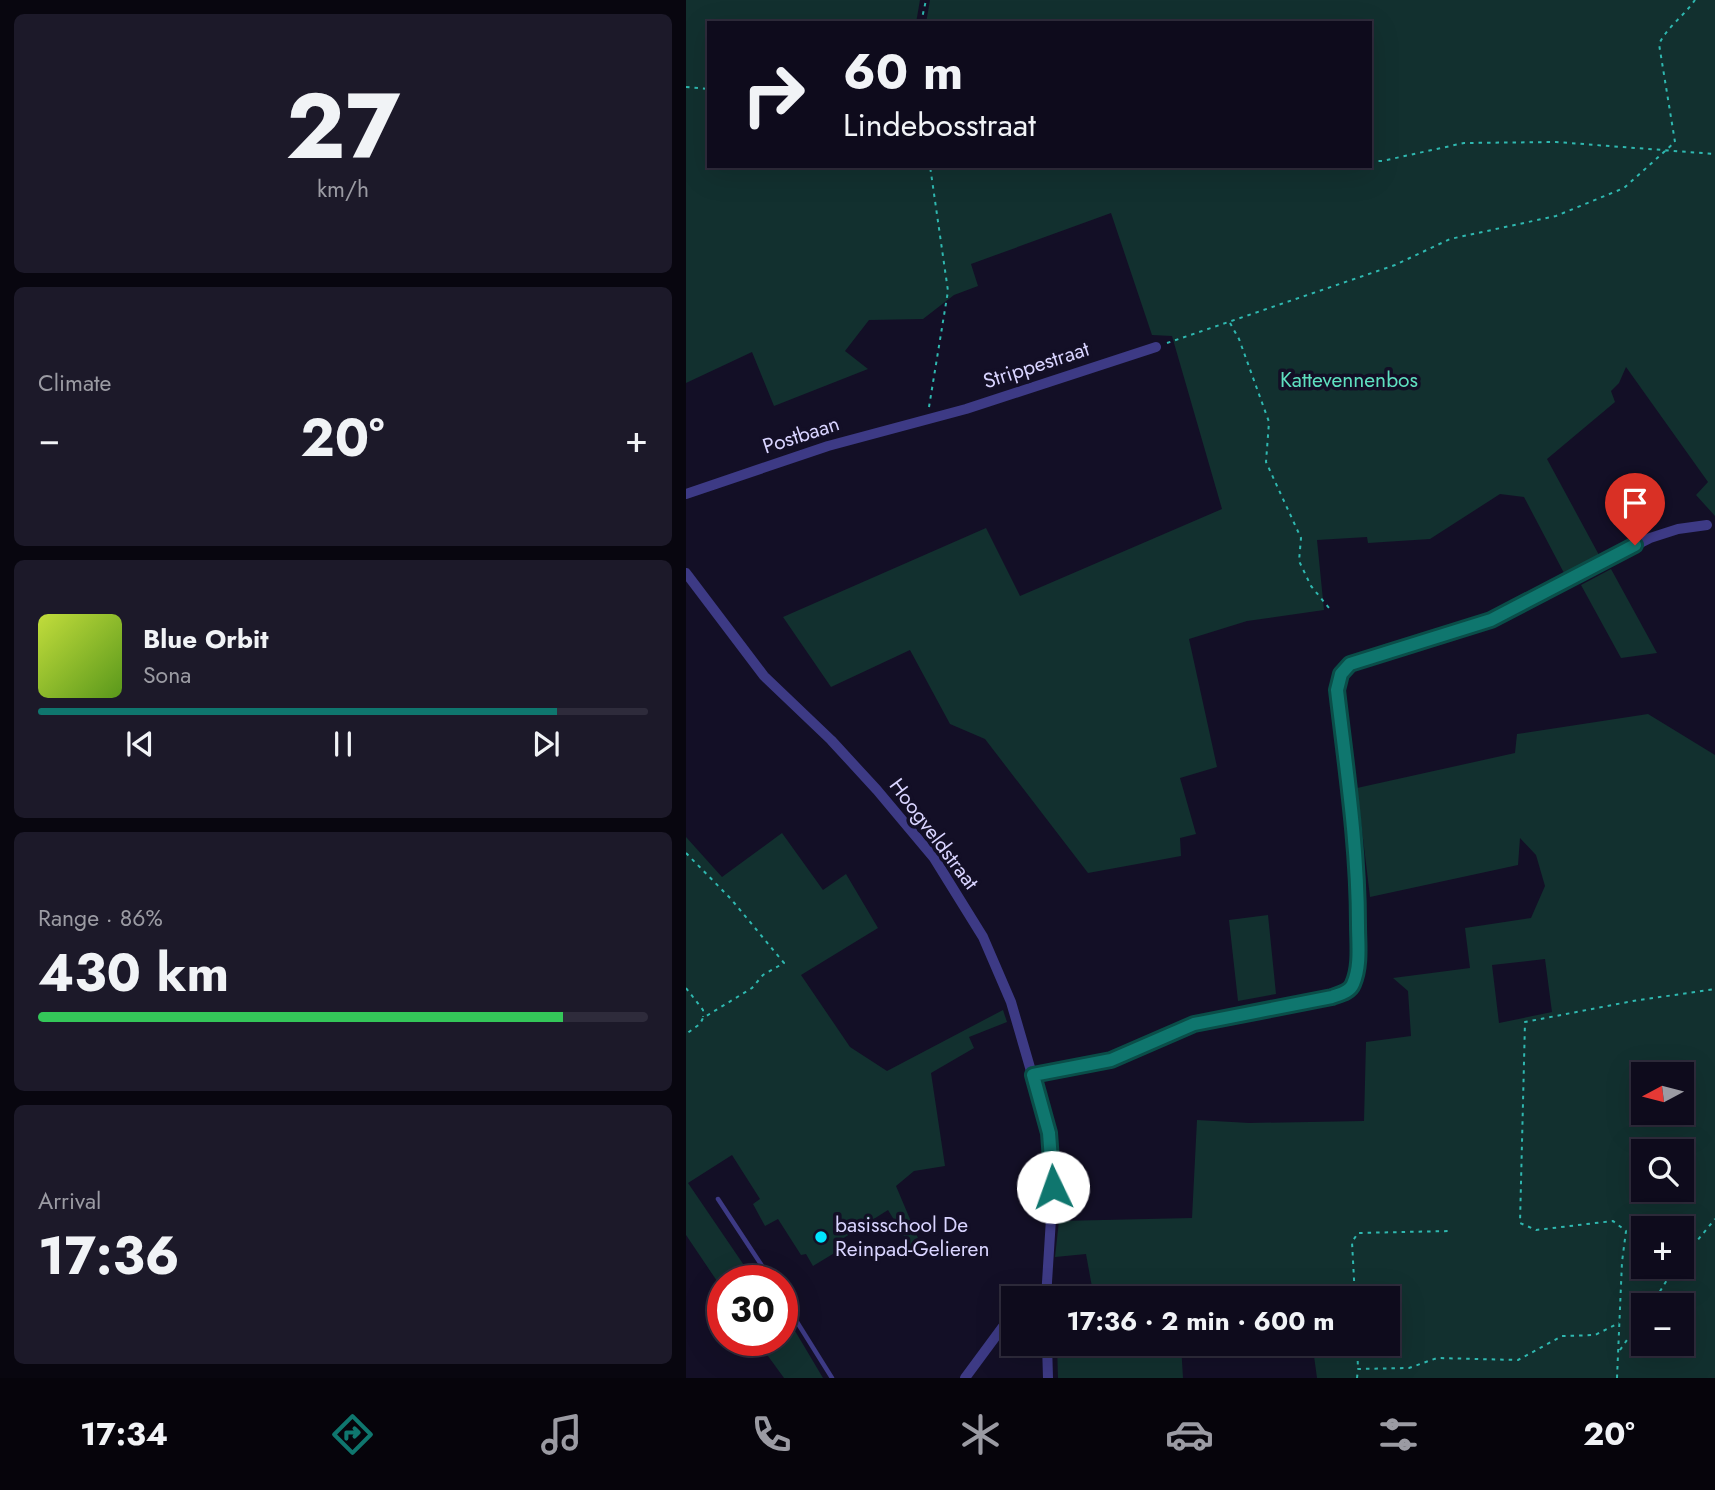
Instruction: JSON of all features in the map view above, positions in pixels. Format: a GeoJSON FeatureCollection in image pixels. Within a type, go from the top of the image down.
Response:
{"type":"FeatureCollection","features":[{"type":"Feature","properties":{"kind":"street","name":"Strippestraat"},"geometry":{"type":"LineString","coordinates":[[928,417],[966,408],[1156,347]]}},
{"type":"Feature","properties":{"kind":"street","name":"Postbaan"},"geometry":{"type":"LineString","coordinates":[[686,494],[828,446],[928,417]]}},
{"type":"Feature","properties":{"kind":"street"},"geometry":{"type":"LineString","coordinates":[[1033,1075],[1111,1060],[1194,1024],[1332,997],[1348,991],[1353,984],[1357,964],[1358,875],[1352,800],[1337,690],[1341,674],[1350,664],[1362,659],[1491,620],[1650,538],[1678,529],[1707,525]]}},
{"type":"Feature","properties":{"kind":"street","name":"Hoogveldstraat"},"geometry":{"type":"LineString","coordinates":[[686,573],[764,676],[831,740],[934,858],[983,937],[1011,1002],[1049,1133],[1053,1187],[1047,1286]]}},
{"type":"Feature","properties":{"kind":"street"},"geometry":{"type":"LineString","coordinates":[[965,1378],[1001,1329]]}},
{"type":"Feature","properties":{"kind":"street"},"geometry":{"type":"LineString","coordinates":[[1047,1356],[1048,1378]]}},
{"type":"Feature","properties":{"kind":"lane"},"geometry":{"type":"LineString","coordinates":[[718,1199],[761,1265]]}},
{"type":"Feature","properties":{"kind":"lane"},"geometry":{"type":"LineString","coordinates":[[798,1324],[832,1378]]}},
{"type":"Feature","properties":{"kind":"path"},"geometry":{"type":"LineString","coordinates":[[921,21],[926,0]]}},
{"type":"Feature","properties":{"kind":"path"},"geometry":{"type":"LineString","coordinates":[[1156,347],[1395,265],[1450,239],[1556,216],[1624,188],[1675,142],[1659,44],[1665,32],[1695,0]]}},
{"type":"Feature","properties":{"kind":"path"},"geometry":{"type":"LineString","coordinates":[[686,87],[707,89]]}},
{"type":"Feature","properties":{"kind":"path"},"geometry":{"type":"LineString","coordinates":[[1372,161],[1464,142],[1556,142],[1715,154]]}},
{"type":"Feature","properties":{"kind":"path"},"geometry":{"type":"LineString","coordinates":[[928,417],[948,291],[930,168]]}},
{"type":"Feature","properties":{"kind":"path"},"geometry":{"type":"LineString","coordinates":[[1229,321],[1239,339],[1269,422],[1266,462],[1301,537],[1299,561],[1311,586],[1329,608]]}},
{"type":"Feature","properties":{"kind":"path"},"geometry":{"type":"LineString","coordinates":[[686,853],[732,899],[785,963],[763,975],[752,988],[704,1018],[686,1034]]}},
{"type":"Feature","properties":{"kind":"path"},"geometry":{"type":"LineString","coordinates":[[686,988],[703,1010],[704,1018]]}},
{"type":"Feature","properties":{"kind":"path"},"geometry":{"type":"LineString","coordinates":[[1617,1378],[1626,1231],[1613,1221],[1536,1230],[1520,1223],[1525,1022],[1633,1001],[1715,989]]}},
{"type":"Feature","properties":{"kind":"path"},"geometry":{"type":"LineString","coordinates":[[1694,1244],[1715,1219]]}},
{"type":"Feature","properties":{"kind":"path"},"geometry":{"type":"LineString","coordinates":[[1354,1286],[1352,1242],[1359,1233],[1450,1231]]}},
{"type":"Feature","properties":{"kind":"path"},"geometry":{"type":"LineString","coordinates":[[1358,1369],[1409,1368],[1437,1358],[1518,1360],[1562,1336],[1595,1335],[1620,1323]]}},
{"type":"Feature","properties":{"kind":"path"},"geometry":{"type":"LineString","coordinates":[[1619,1351],[1631,1334]]}},
{"type":"Feature","properties":{"kind":"path"},"geometry":{"type":"LineString","coordinates":[[1357,1356],[1357,1378]]}},
{"type":"Feature","properties":{"kind":"green space","name":"Kattevennenbos"},"geometry":{"type":"Polygon","coordinates":[[[686,0],[920,0],[916,21],[707,21],[707,168],[1372,168],[1372,21],[926,21],[930,0],[1715,0],[1715,516],[1696,495],[1708,482],[1626,367],[1619,383],[1611,391],[1615,402],[1547,459],[1599,555],[1564,573],[1524,497],[1500,494],[1430,539],[1368,543],[1367,537],[1317,540],[1324,610],[1247,621],[1189,639],[1217,767],[1180,778],[1196,834],[1180,838],[1181,856],[1088,873],[985,739],[950,724],[910,650],[831,687],[783,617],[986,528],[1020,596],[1222,509],[1172,336],[1152,335],[1111,213],[971,264],[978,286],[954,295],[923,319],[869,320],[845,351],[868,369],[774,406],[752,352],[686,383],[686,0]]]}},
{"type":"Feature","properties":{"kind":"green space"},"geometry":{"type":"Polygon","coordinates":[[[1611,569],[1657,653],[1621,658],[1581,585],[1611,569]]]}},
{"type":"Feature","properties":{"kind":"green space"},"geometry":{"type":"Polygon","coordinates":[[[1648,714],[1715,755],[1715,1378],[1317,1378],[1314,1356],[1400,1356],[1400,1286],[1092,1286],[1086,1254],[1055,1257],[1059,1221],[1192,1218],[1197,1120],[1249,1123],[1364,1121],[1366,1042],[1411,1036],[1408,991],[1393,978],[1470,968],[1465,928],[1531,918],[1545,886],[1536,855],[1520,838],[1518,865],[1370,897],[1357,788],[1515,753],[1517,734],[1648,714]],[[1545,959],[1492,965],[1499,1023],[1552,1012],[1545,959]]]}},
{"type":"Feature","properties":{"kind":"green space"},"geometry":{"type":"Polygon","coordinates":[[[782,833],[823,890],[846,874],[878,928],[801,975],[850,1047],[887,1071],[1003,1010],[1007,1022],[969,1037],[974,1048],[931,1073],[945,1166],[914,1171],[896,1186],[923,1250],[912,1249],[888,1210],[842,1239],[846,1246],[813,1266],[806,1254],[801,1255],[778,1219],[765,1226],[753,1204],[760,1199],[732,1155],[688,1183],[744,1265],[707,1266],[686,1235],[686,837],[722,877],[782,833]]]}},
{"type":"Feature","properties":{"kind":"green space"},"geometry":{"type":"Polygon","coordinates":[[[1268,915],[1276,994],[1238,1001],[1229,920],[1268,915]]]}},
{"type":"Feature","properties":{"kind":"green space"},"geometry":{"type":"Polygon","coordinates":[[[798,1336],[823,1378],[784,1378],[768,1356],[798,1356],[798,1336]]]}},
{"type":"Feature","properties":{"kind":"green space"},"geometry":{"type":"Polygon","coordinates":[[[1057,1356],[1182,1356],[1183,1378],[1058,1378],[1057,1356]]]}},
{"type":"Feature","properties":{"kind":"place","name":"basisschool De Reinpad-Gelieren"},"geometry":{"type":"Point","coordinates":[821,1237]}},
{"type":"Feature","properties":{"kind":"route"},"geometry":{"type":"LineString","coordinates":[[1053,1187],[1049,1133],[1033,1075],[1111,1060],[1194,1024],[1332,997],[1348,991],[1353,984],[1357,964],[1358,875],[1352,800],[1337,690],[1341,674],[1350,664],[1491,620],[1635,545]]}}]}
